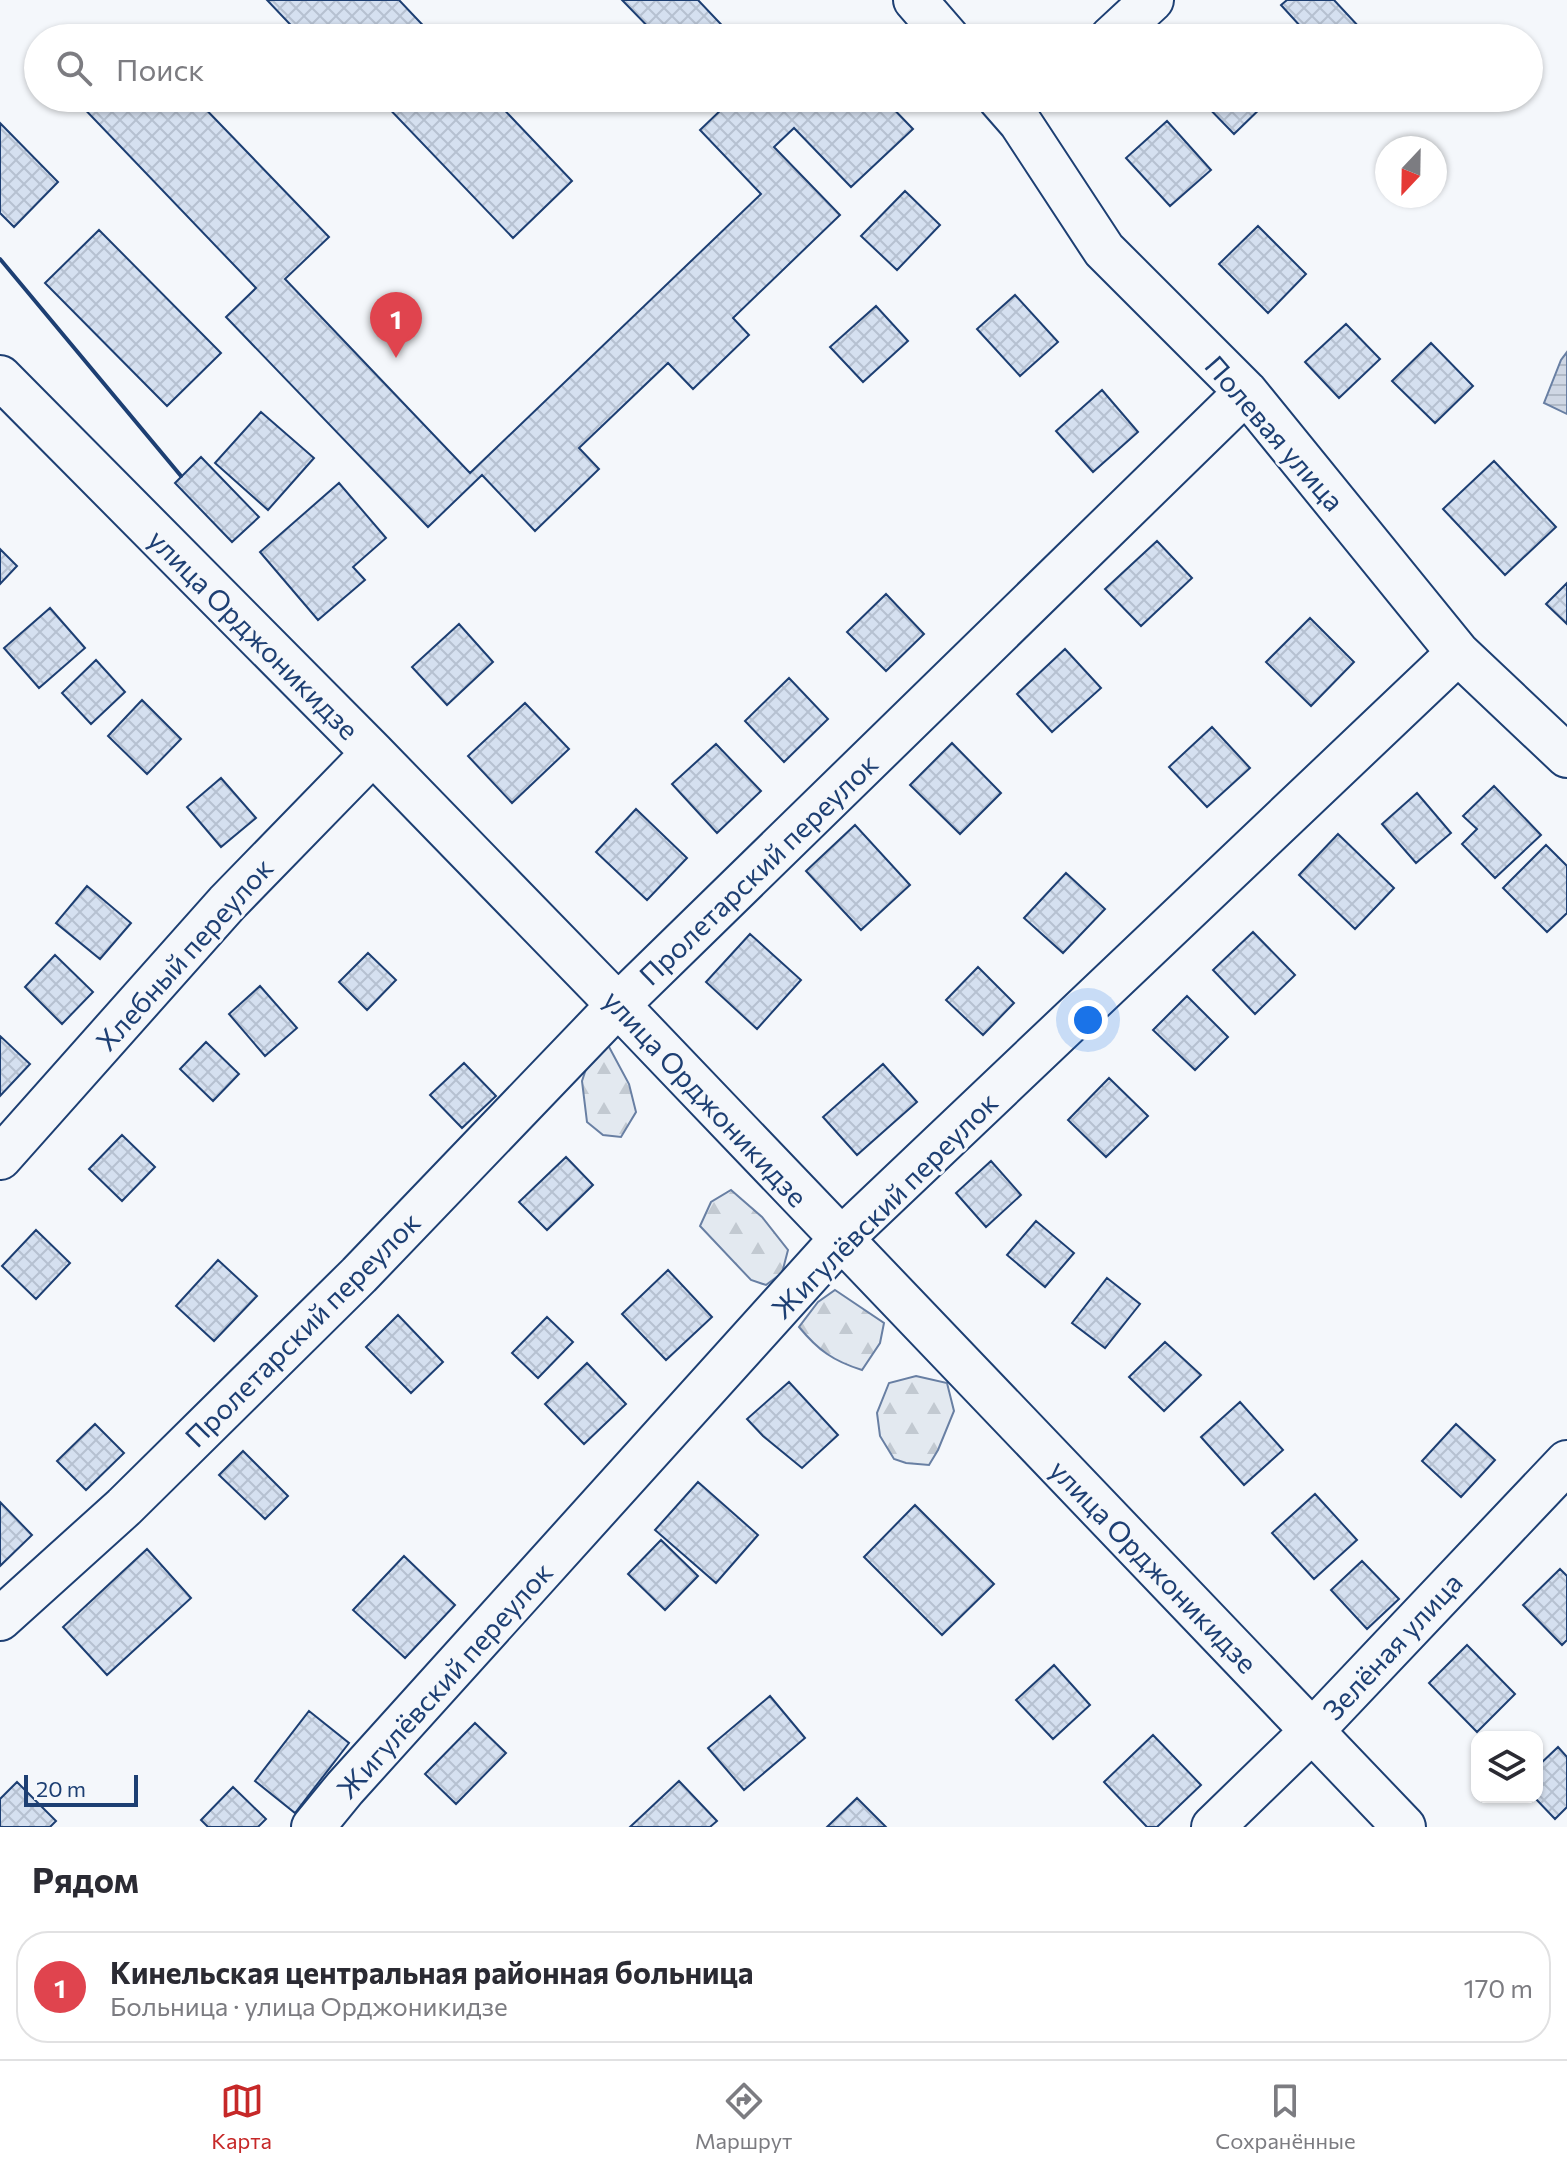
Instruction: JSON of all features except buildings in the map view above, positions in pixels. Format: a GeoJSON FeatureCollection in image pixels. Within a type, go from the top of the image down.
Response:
{"type":"FeatureCollection","features":[{"type":"Feature","properties":{"kind":"street"},"geometry":{"type":"LineString","coordinates":[[915,0],[936,24]]}},
{"type":"Feature","properties":{"kind":"street"},"geometry":{"type":"LineString","coordinates":[[1126,24],[1152,0]]}},
{"type":"Feature","properties":{"kind":"street","name":"Полевая улица"},"geometry":{"type":"LineString","coordinates":[[1024,112],[1104,250],[1246,392],[1458,653],[1567,756]]}},
{"type":"Feature","properties":{"kind":"street","name":"улица Орджоникидзе"},"geometry":{"type":"LineString","coordinates":[[0,377],[618,1005],[1404,1827]]}},
{"type":"Feature","properties":{"kind":"street","name":"Пролетарский переулок"},"geometry":{"type":"LineString","coordinates":[[0,1619],[124,1507],[359,1275],[618,1005],[1246,392]]}},
{"type":"Feature","properties":{"kind":"street","name":"Жигулёвский переулок"},"geometry":{"type":"LineString","coordinates":[[313,1827],[840,1240],[1458,653]]}},
{"type":"Feature","properties":{"kind":"street","name":"Хлебный переулок"},"geometry":{"type":"LineString","coordinates":[[0,1158],[227,903],[373,753]]}},
{"type":"Feature","properties":{"kind":"street","name":"Зелёная улица"},"geometry":{"type":"LineString","coordinates":[[1213,1827],[1313,1730],[1567,1462]]}},
{"type":"Feature","properties":{"kind":"green space"},"geometry":{"type":"Polygon","coordinates":[[[608,1045],[629,1084],[636,1112],[621,1137],[603,1135],[587,1122],[582,1081],[592,1051],[608,1045]]]}},
{"type":"Feature","properties":{"kind":"green space"},"geometry":{"type":"Polygon","coordinates":[[[731,1190],[762,1217],[788,1250],[782,1273],[766,1285],[751,1280],[700,1226],[711,1202],[731,1190]]]}},
{"type":"Feature","properties":{"kind":"green space"},"geometry":{"type":"Polygon","coordinates":[[[835,1290],[884,1323],[880,1343],[862,1370],[827,1354],[799,1327],[818,1302],[835,1290]]]}},
{"type":"Feature","properties":{"kind":"green space"},"geometry":{"type":"Polygon","coordinates":[[[916,1376],[947,1383],[954,1411],[929,1465],[894,1459],[880,1436],[877,1413],[889,1383],[916,1376]]]}},
{"type":"Feature","properties":{"kind":"shaded area"},"geometry":{"type":"Polygon","coordinates":[[[1567,352],[1567,414],[1544,403],[1567,352]]]}},
{"type":"Feature","properties":{"kind":"wall"},"geometry":{"type":"LineString","coordinates":[[0,259],[181,476]]}},
{"type":"Feature","properties":{"kind":"place","name":"Кинельская центральная районная больница"},"geometry":{"type":"Point","coordinates":[396,358]}}]}
